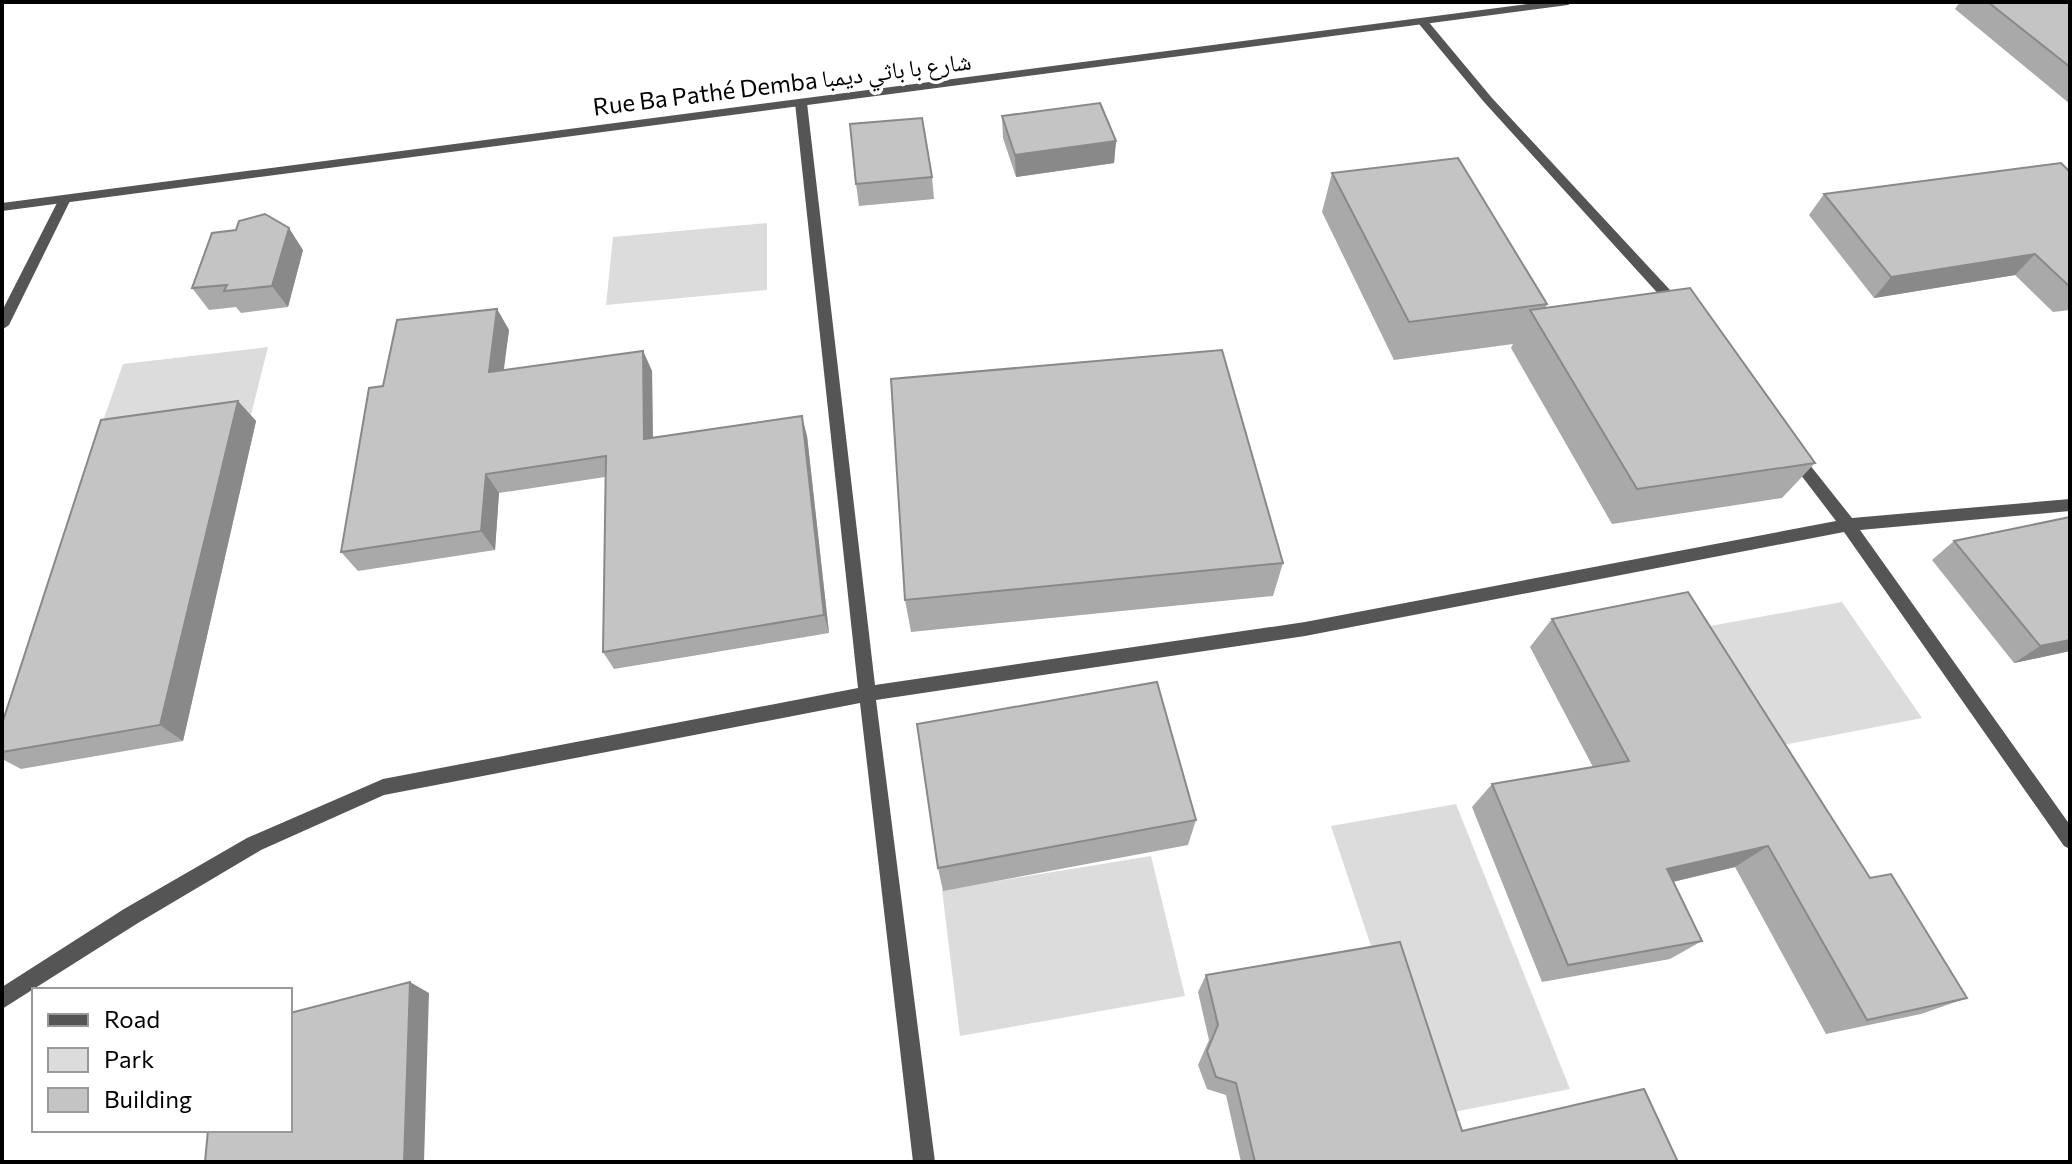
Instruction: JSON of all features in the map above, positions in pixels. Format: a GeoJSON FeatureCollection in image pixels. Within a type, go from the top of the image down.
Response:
{"type":"FeatureCollection","features":[{"type":"Feature","properties":{"kind":"street","name":"Rue Ba Pathé Demba شارع با باثي ديمبا"},"geometry":{"type":"LineString","coordinates":[[2,207],[1568,2]]}},
{"type":"Feature","properties":{"kind":"street"},"geometry":{"type":"LineString","coordinates":[[1423,22],[1488,100],[1662,286],[1691,323]]}},
{"type":"Feature","properties":{"kind":"street"},"geometry":{"type":"LineString","coordinates":[[801,103],[867,694],[924,1162]]}},
{"type":"Feature","properties":{"kind":"street"},"geometry":{"type":"LineString","coordinates":[[2,325],[65,199]]}},
{"type":"Feature","properties":{"kind":"street"},"geometry":{"type":"LineString","coordinates":[[1785,443],[1848,525],[2070,840]]}},
{"type":"Feature","properties":{"kind":"street"},"geometry":{"type":"LineString","coordinates":[[2,999],[131,916],[254,844],[383,787],[867,694],[1305,629],[1848,525],[2070,505]]}},
{"type":"Feature","properties":{"kind":"green space"},"geometry":{"type":"Polygon","coordinates":[[[767,223],[767,290],[606,305],[613,237],[767,223]]]}},
{"type":"Feature","properties":{"kind":"green space"},"geometry":{"type":"Polygon","coordinates":[[[268,347],[250,419],[97,438],[123,364],[268,347]]]}},
{"type":"Feature","properties":{"kind":"green space"},"geometry":{"type":"Polygon","coordinates":[[[1842,602],[1922,718],[1753,751],[1683,631],[1842,602]]]}},
{"type":"Feature","properties":{"kind":"green space"},"geometry":{"type":"Polygon","coordinates":[[[1456,804],[1570,1089],[1428,1117],[1331,826],[1456,804]]]}},
{"type":"Feature","properties":{"kind":"green space"},"geometry":{"type":"Polygon","coordinates":[[[1151,856],[1185,996],[960,1036],[942,890],[1151,856]]]}},
{"type":"Feature","properties":{"kind":"building"},"geometry":{"type":"Polygon","coordinates":[[[1988,2],[2070,2],[2070,67],[1988,2]]]}},
{"type":"Feature","properties":{"kind":"building"},"geometry":{"type":"Polygon","coordinates":[[[1100,103],[1116,141],[1015,155],[1002,116],[1100,103]]]}},
{"type":"Feature","properties":{"kind":"building"},"geometry":{"type":"Polygon","coordinates":[[[922,118],[932,177],[856,184],[850,124],[922,118]]]}},
{"type":"Feature","properties":{"kind":"building"},"geometry":{"type":"Polygon","coordinates":[[[1458,158],[1547,304],[1409,322],[1332,173],[1458,158]]]}},
{"type":"Feature","properties":{"kind":"building"},"geometry":{"type":"Polygon","coordinates":[[[2061,163],[2070,172],[2070,287],[2035,254],[1891,277],[1824,194],[2061,163]]]}},
{"type":"Feature","properties":{"kind":"building"},"geometry":{"type":"Polygon","coordinates":[[[265,214],[289,228],[272,286],[224,291],[227,285],[192,288],[212,233],[236,230],[239,221],[265,214]]]}},
{"type":"Feature","properties":{"kind":"building"},"geometry":{"type":"Polygon","coordinates":[[[1690,288],[1815,463],[1637,489],[1530,310],[1690,288]]]}},
{"type":"Feature","properties":{"kind":"building"},"geometry":{"type":"Polygon","coordinates":[[[497,309],[489,372],[643,351],[644,439],[802,416],[824,615],[603,652],[606,456],[486,474],[481,531],[341,552],[369,388],[383,386],[397,320],[497,309]]]}},
{"type":"Feature","properties":{"kind":"building"},"geometry":{"type":"Polygon","coordinates":[[[1222,350],[1283,563],[905,600],[891,379],[1222,350]]]}},
{"type":"Feature","properties":{"kind":"building"},"geometry":{"type":"Polygon","coordinates":[[[238,401],[160,725],[2,752],[2,724],[101,420],[238,401]]]}},
{"type":"Feature","properties":{"kind":"building"},"geometry":{"type":"Polygon","coordinates":[[[2070,517],[2070,640],[2040,646],[1954,541],[2070,517]]]}},
{"type":"Feature","properties":{"kind":"building"},"geometry":{"type":"Polygon","coordinates":[[[1688,592],[1870,878],[1891,874],[1967,998],[1867,1020],[1768,846],[1667,869],[1702,941],[1568,965],[1492,784],[1629,761],[1552,619],[1688,592]]]}},
{"type":"Feature","properties":{"kind":"building"},"geometry":{"type":"Polygon","coordinates":[[[1157,682],[1196,820],[938,868],[917,724],[1157,682]]]}},
{"type":"Feature","properties":{"kind":"building"},"geometry":{"type":"Polygon","coordinates":[[[1400,942],[1462,1131],[1644,1089],[1678,1162],[1255,1162],[1236,1083],[1216,1077],[1207,1051],[1218,1025],[1206,975],[1400,942]]]}},
{"type":"Feature","properties":{"kind":"building"},"geometry":{"type":"Polygon","coordinates":[[[410,982],[404,1162],[205,1162],[208,1132],[292,1132],[292,1012],[410,982]]]}}]}
